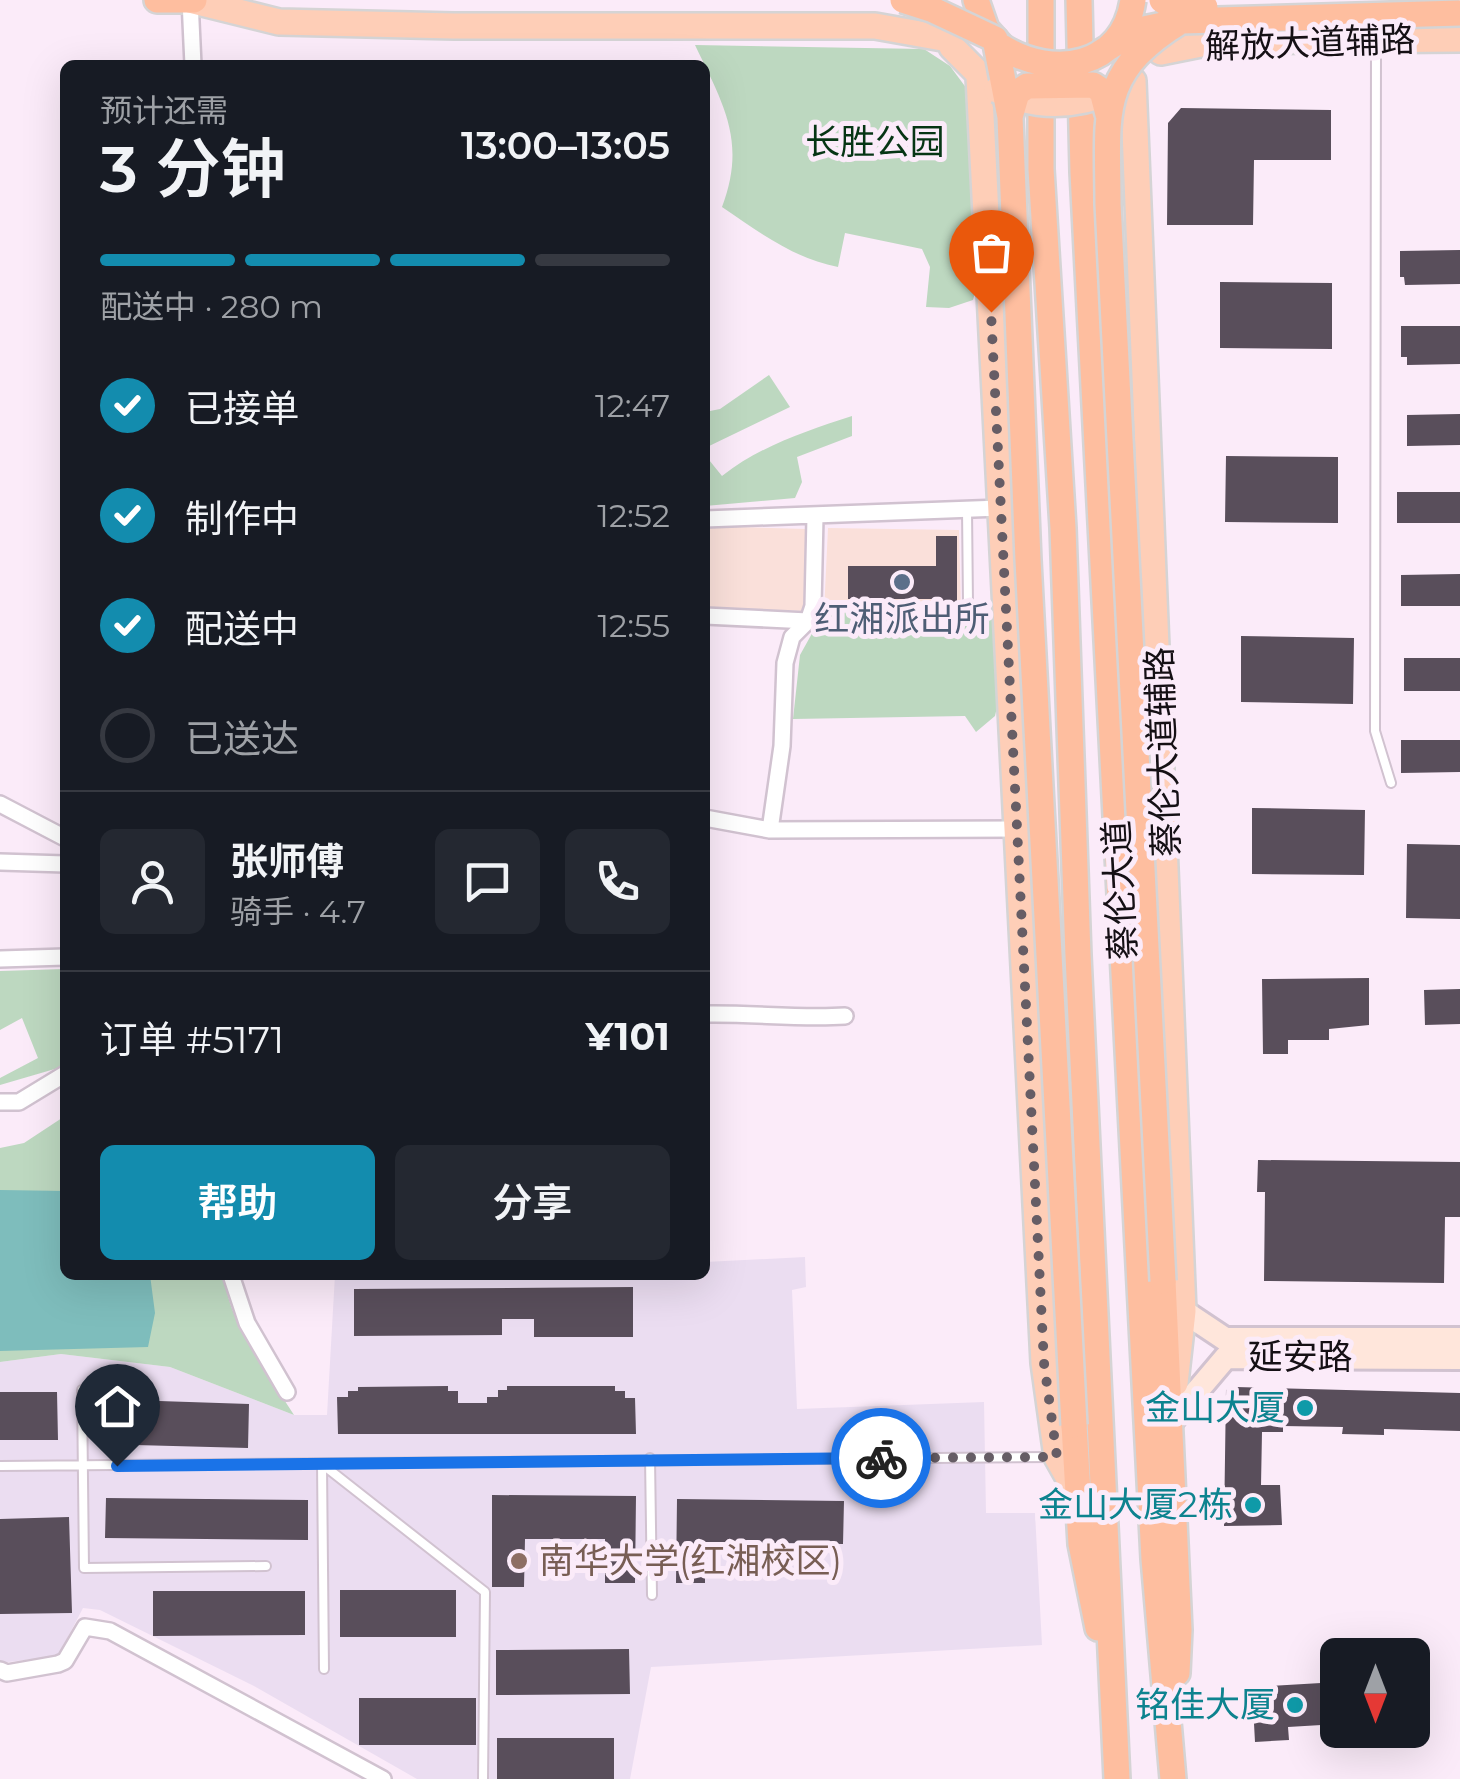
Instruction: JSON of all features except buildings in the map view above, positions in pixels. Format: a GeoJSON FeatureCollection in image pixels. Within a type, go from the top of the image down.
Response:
{"type":"FeatureCollection","features":[{"type":"Feature","properties":{"kind":"highway"},"geometry":{"type":"LineString","coordinates":[[157,0],[192,0]]}},
{"type":"Feature","properties":{"kind":"highway"},"geometry":{"type":"LineString","coordinates":[[902,0],[933,4],[1025,61],[1050,67],[1077,64],[1181,10],[1351,15],[1460,13]]}},
{"type":"Feature","properties":{"kind":"highway"},"geometry":{"type":"LineString","coordinates":[[976,0],[986,30],[994,39],[1010,118],[1028,560],[1076,1489],[1080,1544],[1114,1706]]}},
{"type":"Feature","properties":{"kind":"highway","name":"蔡伦大道"},"geometry":{"type":"LineString","coordinates":[[1041,0],[1042,169],[1063,528],[1078,955],[1117,1779]]}},
{"type":"Feature","properties":{"kind":"highway","name":"蔡伦大道"},"geometry":{"type":"LineString","coordinates":[[1079,0],[1083,172],[1154,1560],[1173,1776]]}},
{"type":"Feature","properties":{"kind":"highway"},"geometry":{"type":"LineString","coordinates":[[1100,53],[1120,35],[1133,0]]}},
{"type":"Feature","properties":{"kind":"highway"},"geometry":{"type":"LineString","coordinates":[[1162,0],[1171,6],[1351,15]]}},
{"type":"Feature","properties":{"kind":"highway"},"geometry":{"type":"LineString","coordinates":[[933,4],[974,46],[994,76],[1010,118]]}},
{"type":"Feature","properties":{"kind":"highway"},"geometry":{"type":"LineString","coordinates":[[1173,1776],[1179,1630],[1108,204],[1118,95],[1115,87],[1137,51],[1181,10]]}},
{"type":"Feature","properties":{"kind":"highway"},"geometry":{"type":"LineString","coordinates":[[1010,118],[1018,93],[1028,86],[1093,85],[1118,95]]}},
{"type":"Feature","properties":{"kind":"main road"},"geometry":{"type":"LineString","coordinates":[[192,0],[279,22],[876,26],[948,39]]}},
{"type":"Feature","properties":{"kind":"main road"},"geometry":{"type":"LineString","coordinates":[[933,4],[948,39],[988,84],[1015,98],[1055,106],[1118,95],[1161,52],[1181,10]]}},
{"type":"Feature","properties":{"kind":"main road","name":"解放大道辅路"},"geometry":{"type":"LineString","coordinates":[[1161,52],[1216,42],[1460,39]]}},
{"type":"Feature","properties":{"kind":"main road"},"geometry":{"type":"LineString","coordinates":[[988,84],[1000,508],[1044,1363],[1057,1457],[1076,1489]]}},
{"type":"Feature","properties":{"kind":"main road","name":"蔡伦大道辅路"},"geometry":{"type":"LineString","coordinates":[[1118,95],[1184,1311],[1170,1422]]}},
{"type":"Feature","properties":{"kind":"main road","name":"延安路"},"geometry":{"type":"LineString","coordinates":[[1184,1311],[1225,1338],[1460,1340]]}},
{"type":"Feature","properties":{"kind":"main road","name":"延安路"},"geometry":{"type":"LineString","coordinates":[[1170,1422],[1226,1357],[1460,1358]]}},
{"type":"Feature","properties":{"kind":"street"},"geometry":{"type":"LineString","coordinates":[[192,0],[193,60]]}},
{"type":"Feature","properties":{"kind":"street"},"geometry":{"type":"LineString","coordinates":[[710,519],[1000,508]]}},
{"type":"Feature","properties":{"kind":"street"},"geometry":{"type":"LineString","coordinates":[[770,830],[782,746],[786,663],[792,637],[808,620],[813,606],[815,517]]}},
{"type":"Feature","properties":{"kind":"street"},"geometry":{"type":"LineString","coordinates":[[710,616],[808,620]]}},
{"type":"Feature","properties":{"kind":"street"},"geometry":{"type":"LineString","coordinates":[[0,804],[60,835]]}},
{"type":"Feature","properties":{"kind":"street"},"geometry":{"type":"LineString","coordinates":[[710,819],[770,830],[1017,829]]}},
{"type":"Feature","properties":{"kind":"street"},"geometry":{"type":"LineString","coordinates":[[0,862],[60,864]]}},
{"type":"Feature","properties":{"kind":"street"},"geometry":{"type":"LineString","coordinates":[[0,959],[60,957]]}},
{"type":"Feature","properties":{"kind":"street"},"geometry":{"type":"LineString","coordinates":[[710,1014],[774,1012],[791,1019],[845,1016]]}},
{"type":"Feature","properties":{"kind":"street"},"geometry":{"type":"LineString","coordinates":[[0,1102],[19,1102],[60,1077]]}},
{"type":"Feature","properties":{"kind":"street"},"geometry":{"type":"LineString","coordinates":[[233,1280],[247,1322],[287,1392]]}},
{"type":"Feature","properties":{"kind":"street"},"geometry":{"type":"LineString","coordinates":[[0,1670],[7,1673],[58,1664],[65,1661],[85,1627],[110,1631],[384,1779]]}},
{"type":"Feature","properties":{"kind":"lane"},"geometry":{"type":"LineString","coordinates":[[1376,38],[1375,730],[1391,783]]}},
{"type":"Feature","properties":{"kind":"lane"},"geometry":{"type":"LineString","coordinates":[[967,510],[968,604]]}},
{"type":"Feature","properties":{"kind":"lane"},"geometry":{"type":"LineString","coordinates":[[82,1390],[84,1568],[266,1566]]}},
{"type":"Feature","properties":{"kind":"lane"},"geometry":{"type":"LineString","coordinates":[[0,1466],[1057,1457]]}},
{"type":"Feature","properties":{"kind":"lane"},"geometry":{"type":"LineString","coordinates":[[650,1458],[652,1594]]}},
{"type":"Feature","properties":{"kind":"lane"},"geometry":{"type":"LineString","coordinates":[[322,1464],[324,1669]]}},
{"type":"Feature","properties":{"kind":"lane"},"geometry":{"type":"LineString","coordinates":[[322,1464],[485,1592],[483,1779]]}},
{"type":"Feature","properties":{"kind":"shaded area"},"geometry":{"type":"Polygon","coordinates":[[[710,526],[806,529],[804,611],[710,608],[710,526]]]}},
{"type":"Feature","properties":{"kind":"shaded area"},"geometry":{"type":"Polygon","coordinates":[[[828,528],[959,530],[961,611],[824,612],[828,528]]]}},
{"type":"Feature","properties":{"kind":"shaded area"},"geometry":{"type":"Polygon","coordinates":[[[0,1190],[60,1191],[60,1280],[151,1280],[155,1313],[148,1347],[0,1351],[0,1190]]]}},
{"type":"Feature","properties":{"kind":"shaded area","name":"南华大学(红湘校区)"},"geometry":{"type":"Polygon","coordinates":[[[805,1257],[806,1287],[792,1290],[797,1409],[984,1402],[986,1513],[1035,1513],[1042,1645],[651,1667],[630,1779],[417,1779],[254,1686],[100,1610],[83,1608],[58,1656],[0,1663],[0,1362],[61,1354],[170,1367],[294,1415],[327,1415],[335,1280],[710,1280],[710,1262],[805,1257]]]}},
{"type":"Feature","properties":{"kind":"green space","name":"长胜公园"},"geometry":{"type":"Polygon","coordinates":[[[695,45],[924,49],[950,66],[967,89],[977,285],[973,300],[949,308],[926,307],[930,267],[922,249],[845,233],[838,267],[792,251],[722,207],[729,184],[732,142],[710,78],[710,60],[702,60],[695,45]]]}},
{"type":"Feature","properties":{"kind":"green space"},"geometry":{"type":"Polygon","coordinates":[[[769,375],[790,407],[710,446],[710,411],[720,409],[769,375]]]}},
{"type":"Feature","properties":{"kind":"green space"},"geometry":{"type":"Polygon","coordinates":[[[852,416],[852,436],[797,457],[802,482],[795,498],[710,506],[710,461],[722,476],[768,448],[852,416]]]}},
{"type":"Feature","properties":{"kind":"green space"},"geometry":{"type":"Polygon","coordinates":[[[961,611],[963,620],[996,618],[997,707],[995,716],[976,732],[965,716],[793,719],[800,655],[824,612],[961,611]]]}},
{"type":"Feature","properties":{"kind":"green space"},"geometry":{"type":"Polygon","coordinates":[[[60,969],[60,1067],[0,1085],[0,1078],[38,1058],[22,1018],[0,1030],[0,971],[60,969]]]}},
{"type":"Feature","properties":{"kind":"green space"},"geometry":{"type":"Polygon","coordinates":[[[60,1119],[60,1280],[225,1280],[241,1331],[294,1415],[170,1367],[61,1354],[0,1362],[0,1148],[24,1143],[60,1119]]]}},
{"type":"Feature","properties":{"kind":"way so far"},"geometry":{"type":"LineString","coordinates":[[881,1458],[1057,1457],[1044,1363],[991,312]]}},
{"type":"Feature","properties":{"kind":"place","name":"红湘派出所"},"geometry":{"type":"Point","coordinates":[902,582]}},
{"type":"Feature","properties":{"kind":"place","name":"金山大厦"},"geometry":{"type":"Point","coordinates":[1305,1408]}},
{"type":"Feature","properties":{"kind":"place","name":"金山大厦2栋"},"geometry":{"type":"Point","coordinates":[1253,1505]}},
{"type":"Feature","properties":{"kind":"place","name":"南华大学(红湘校区)"},"geometry":{"type":"Point","coordinates":[519,1561]}},
{"type":"Feature","properties":{"kind":"place","name":"铭佳大厦"},"geometry":{"type":"Point","coordinates":[1295,1705]}},
{"type":"Feature","properties":{"kind":"route"},"geometry":{"type":"LineString","coordinates":[[117,1466],[881,1458]]}}]}
